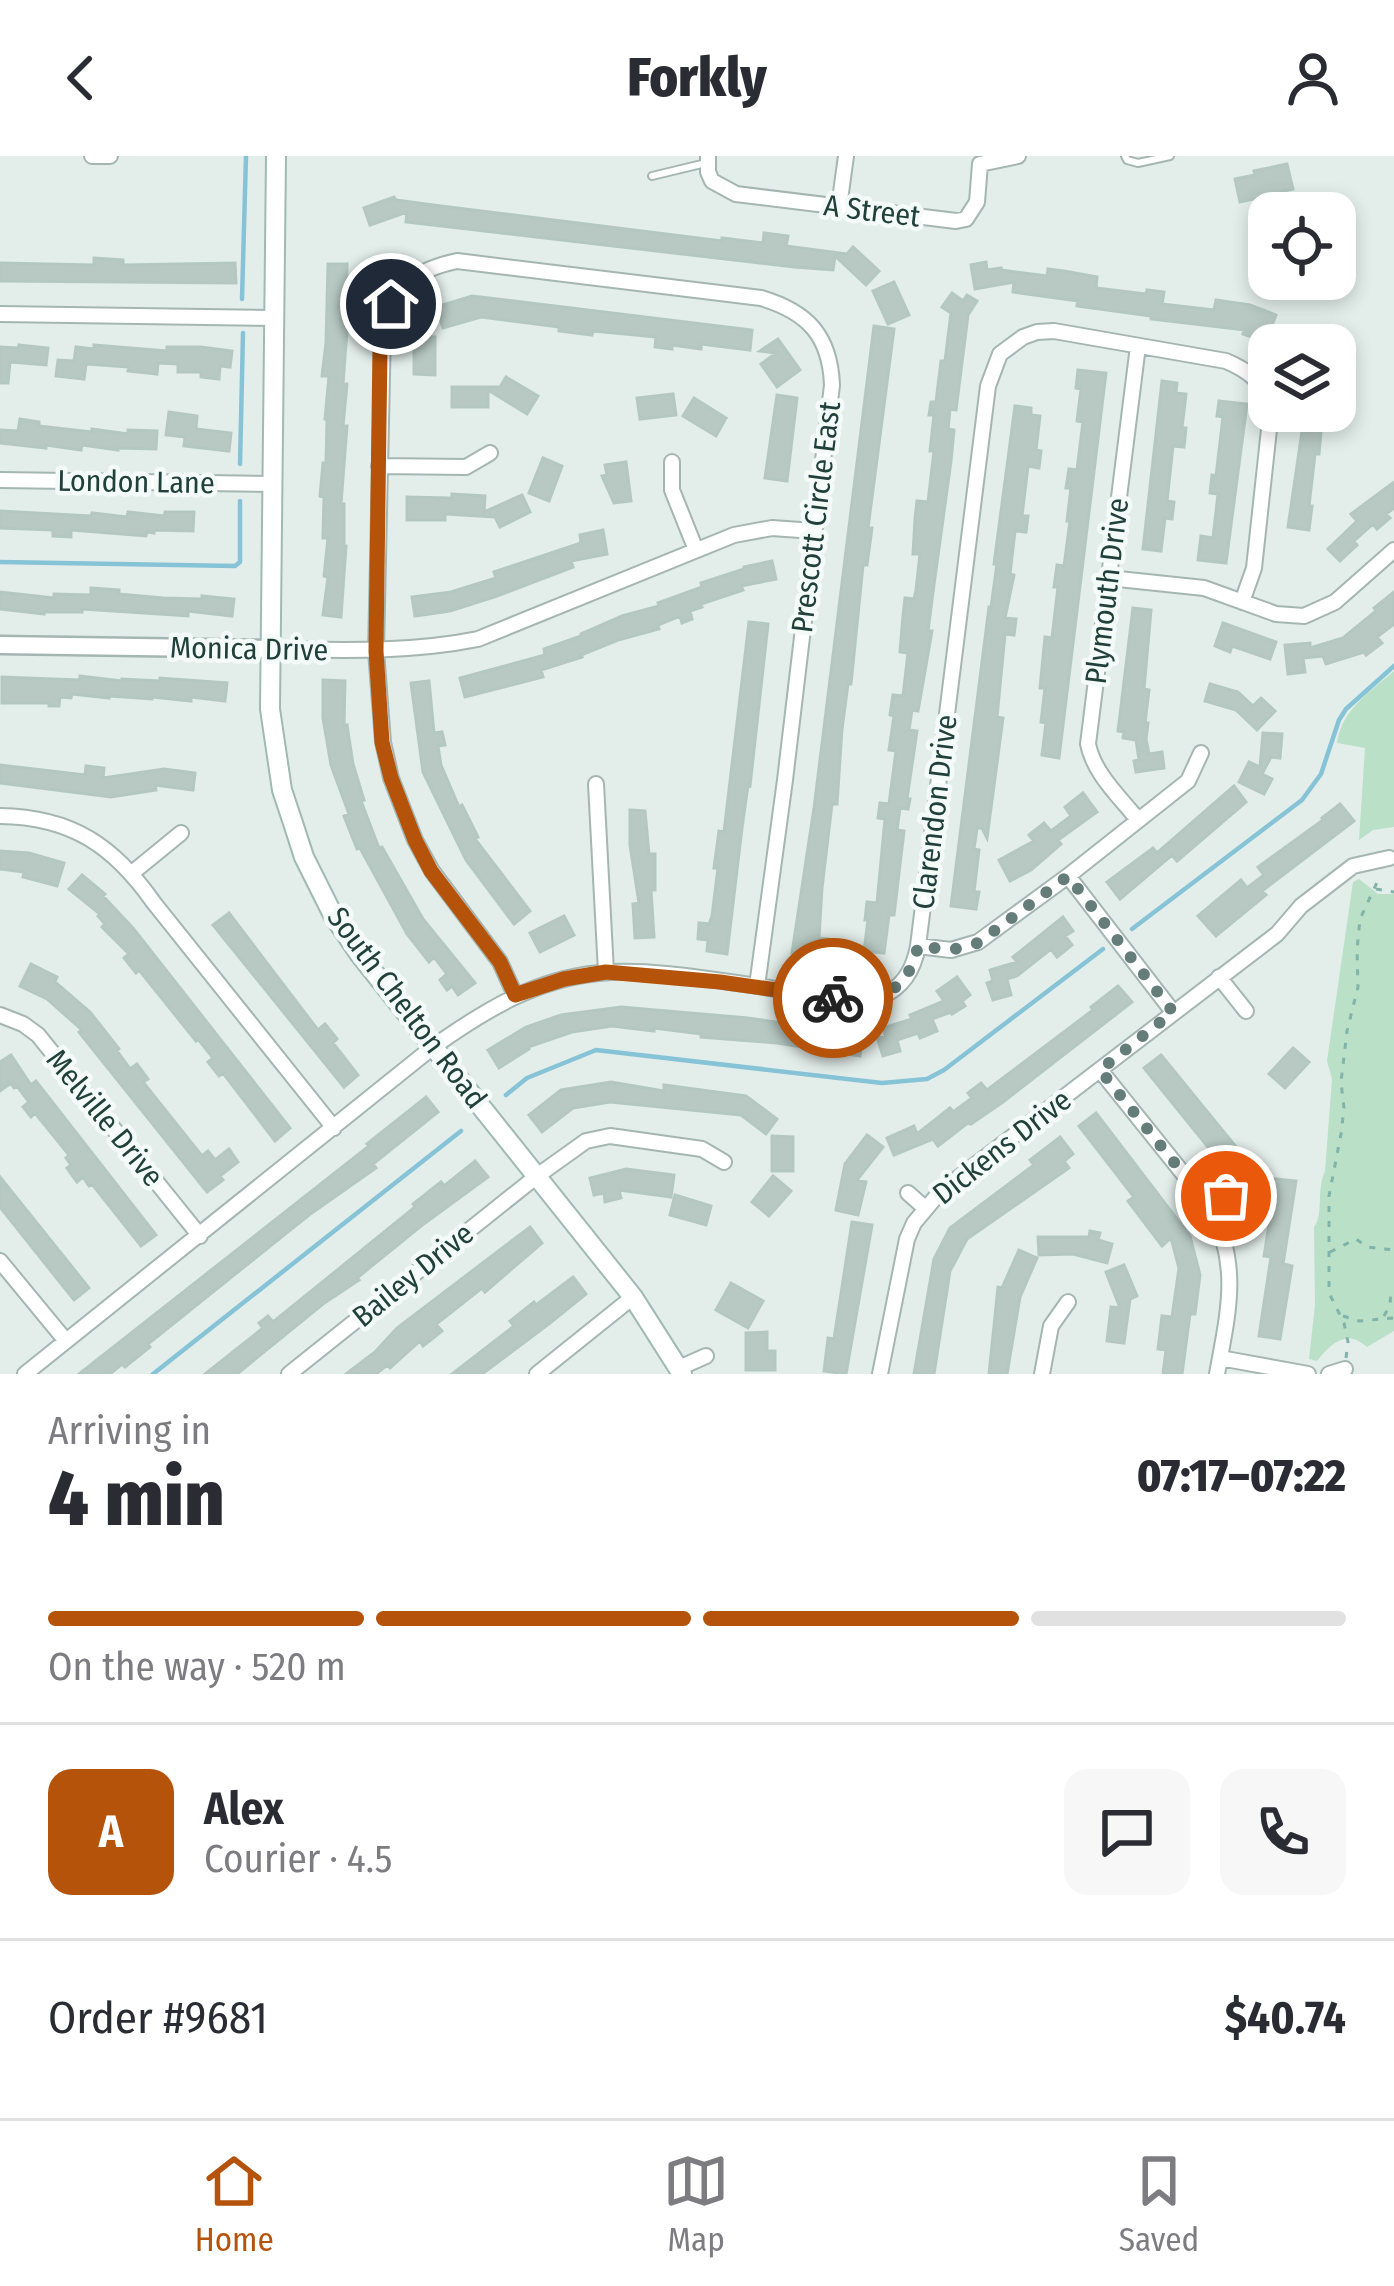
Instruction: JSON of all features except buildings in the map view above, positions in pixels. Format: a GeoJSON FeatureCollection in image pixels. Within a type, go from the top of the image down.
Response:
{"type":"FeatureCollection","features":[{"type":"Feature","properties":{"kind":"main road","name":"South Chelton Road"},"geometry":{"type":"LineString","coordinates":[[276,156],[270,710],[282,790],[304,857],[360,956],[633,1297],[680,1371]]}},
{"type":"Feature","properties":{"kind":"street"},"geometry":{"type":"LineString","coordinates":[[92,156],[110,156]]}},
{"type":"Feature","properties":{"kind":"street"},"geometry":{"type":"LineString","coordinates":[[839,207],[846,156]]}},
{"type":"Feature","properties":{"kind":"street","name":"A Street"},"geometry":{"type":"LineString","coordinates":[[708,159],[712,181],[727,191],[945,220],[966,219],[977,202],[980,164],[1018,156]]}},
{"type":"Feature","properties":{"kind":"street"},"geometry":{"type":"LineString","coordinates":[[515,995],[490,947],[431,871],[402,812],[382,742],[376,651],[379,466],[382,330],[391,304],[399,291],[432,266],[457,261],[761,298],[801,316],[817,331],[832,317]]}},
{"type":"Feature","properties":{"kind":"street"},"geometry":{"type":"LineString","coordinates":[[393,263],[409,282]]}},
{"type":"Feature","properties":{"kind":"street"},"geometry":{"type":"LineString","coordinates":[[0,314],[274,318]]}},
{"type":"Feature","properties":{"kind":"street"},"geometry":{"type":"LineString","coordinates":[[1001,330],[1011,344],[1037,332],[1054,331],[1226,362],[1248,374]]}},
{"type":"Feature","properties":{"kind":"street","name":"Prescott Circle East"},"geometry":{"type":"LineString","coordinates":[[757,986],[832,385],[827,349],[817,331]]}},
{"type":"Feature","properties":{"kind":"street","name":"Clarendon Drive"},"geometry":{"type":"LineString","coordinates":[[25,1374],[433,1047],[515,995],[606,972],[841,999],[880,997],[907,976],[918,946],[988,386],[1000,354],[1011,344]]}},
{"type":"Feature","properties":{"kind":"street","name":"Plymouth Drive"},"geometry":{"type":"LineString","coordinates":[[1138,346],[1088,744],[1099,771],[1138,820]]}},
{"type":"Feature","properties":{"kind":"street"},"geometry":{"type":"LineString","coordinates":[[1242,602],[1254,568],[1269,432]]}},
{"type":"Feature","properties":{"kind":"street"},"geometry":{"type":"LineString","coordinates":[[379,466],[466,467],[490,453]]}},
{"type":"Feature","properties":{"kind":"street"},"geometry":{"type":"LineString","coordinates":[[672,462],[672,490],[696,550]]}},
{"type":"Feature","properties":{"kind":"street","name":"London Lane"},"geometry":{"type":"LineString","coordinates":[[0,480],[271,484]]}},
{"type":"Feature","properties":{"kind":"street","name":"Monica Drive"},"geometry":{"type":"LineString","coordinates":[[0,645],[376,651],[436,647],[478,639],[755,529],[814,531]]}},
{"type":"Feature","properties":{"kind":"street"},"geometry":{"type":"LineString","coordinates":[[1109,578],[1204,588],[1292,616],[1317,612],[1335,602],[1394,550]]}},
{"type":"Feature","properties":{"kind":"street"},"geometry":{"type":"LineString","coordinates":[[918,946],[951,950],[978,943],[1188,781],[1201,753]]}},
{"type":"Feature","properties":{"kind":"street"},"geometry":{"type":"LineString","coordinates":[[596,784],[606,972]]}},
{"type":"Feature","properties":{"kind":"street"},"geometry":{"type":"LineString","coordinates":[[0,816],[62,825],[102,846],[132,873],[334,1128]]}},
{"type":"Feature","properties":{"kind":"street"},"geometry":{"type":"LineString","coordinates":[[132,873],[181,833]]}},
{"type":"Feature","properties":{"kind":"street","name":"Dickens Drive"},"geometry":{"type":"LineString","coordinates":[[880,1374],[901,1260],[914,1223],[940,1192],[1276,934],[1300,906],[1353,866],[1389,858]]}},
{"type":"Feature","properties":{"kind":"street"},"geometry":{"type":"LineString","coordinates":[[1068,876],[1173,1012]]}},
{"type":"Feature","properties":{"kind":"street"},"geometry":{"type":"LineString","coordinates":[[1219,977],[1246,1011]]}},
{"type":"Feature","properties":{"kind":"street","name":"Melville Drive"},"geometry":{"type":"LineString","coordinates":[[0,1016],[38,1035],[200,1236]]}},
{"type":"Feature","properties":{"kind":"street"},"geometry":{"type":"LineString","coordinates":[[1100,1070],[1210,1207],[1226,1240],[1231,1288],[1218,1366],[1308,1374]]}},
{"type":"Feature","properties":{"kind":"street","name":"Bailey Drive"},"geometry":{"type":"LineString","coordinates":[[290,1374],[586,1141],[610,1136],[702,1149],[724,1162]]}},
{"type":"Feature","properties":{"kind":"street"},"geometry":{"type":"LineString","coordinates":[[908,1193],[925,1208]]}},
{"type":"Feature","properties":{"kind":"street"},"geometry":{"type":"LineString","coordinates":[[1210,1207],[1226,1196]]}},
{"type":"Feature","properties":{"kind":"street"},"geometry":{"type":"LineString","coordinates":[[0,1261],[66,1341]]}},
{"type":"Feature","properties":{"kind":"street"},"geometry":{"type":"LineString","coordinates":[[537,1374],[633,1297]]}},
{"type":"Feature","properties":{"kind":"street"},"geometry":{"type":"LineString","coordinates":[[1042,1374],[1051,1326],[1068,1302]]}},
{"type":"Feature","properties":{"kind":"street"},"geometry":{"type":"LineString","coordinates":[[680,1371],[706,1356]]}},
{"type":"Feature","properties":{"kind":"street"},"geometry":{"type":"LineString","coordinates":[[1329,1374],[1346,1369]]}},
{"type":"Feature","properties":{"kind":"lane"},"geometry":{"type":"LineString","coordinates":[[1125,156],[1138,163],[1171,156]]}},
{"type":"Feature","properties":{"kind":"lane"},"geometry":{"type":"LineString","coordinates":[[652,176],[708,159]]}},
{"type":"Feature","properties":{"kind":"path"},"geometry":{"type":"LineString","coordinates":[[1348,1342],[1329,1293],[1329,1196],[1343,1121],[1341,1082],[1347,1031],[1358,987],[1360,919],[1375,889],[1394,892]]}},
{"type":"Feature","properties":{"kind":"path"},"geometry":{"type":"LineString","coordinates":[[1330,1252],[1356,1239],[1367,1247],[1394,1250]]}},
{"type":"Feature","properties":{"kind":"path"},"geometry":{"type":"LineString","coordinates":[[1382,1319],[1390,1305],[1391,1289]]}},
{"type":"Feature","properties":{"kind":"path"},"geometry":{"type":"LineString","coordinates":[[1340,1315],[1360,1321],[1394,1318]]}},
{"type":"Feature","properties":{"kind":"path"},"geometry":{"type":"LineString","coordinates":[[1346,1334],[1360,1321]]}},
{"type":"Feature","properties":{"kind":"green space"},"geometry":{"type":"Polygon","coordinates":[[[1394,671],[1394,827],[1373,830],[1359,840],[1365,748],[1337,743],[1351,711],[1394,671]]]}},
{"type":"Feature","properties":{"kind":"green space"},"geometry":{"type":"Polygon","coordinates":[[[1359,879],[1378,894],[1394,894],[1394,1331],[1367,1347],[1353,1339],[1339,1340],[1317,1361],[1309,1359],[1315,1305],[1314,1227],[1325,1171],[1332,1079],[1327,1061],[1353,882],[1359,879]]]}},
{"type":"Feature","properties":{"kind":"waterway"},"geometry":{"type":"LineString","coordinates":[[242,299],[246,156]]}},
{"type":"Feature","properties":{"kind":"waterway"},"geometry":{"type":"LineString","coordinates":[[240,464],[243,333]]}},
{"type":"Feature","properties":{"kind":"waterway"},"geometry":{"type":"LineString","coordinates":[[0,562],[235,566],[240,562],[240,501]]}},
{"type":"Feature","properties":{"kind":"waterway"},"geometry":{"type":"LineString","coordinates":[[1132,929],[1302,800],[1321,774],[1346,709],[1394,666]]}},
{"type":"Feature","properties":{"kind":"waterway"},"geometry":{"type":"LineString","coordinates":[[506,1095],[527,1078],[596,1050],[882,1083],[927,1079],[1103,949]]}},
{"type":"Feature","properties":{"kind":"waterway"},"geometry":{"type":"LineString","coordinates":[[153,1374],[461,1131]]}},
{"type":"Feature","properties":{"kind":"way so far"},"geometry":{"type":"LineString","coordinates":[[833,998],[880,997],[907,976],[918,946],[951,950],[978,943],[1068,876],[1173,1012],[1100,1070],[1210,1207],[1226,1196]]}},
{"type":"Feature","properties":{"kind":"route"},"geometry":{"type":"LineString","coordinates":[[391,304],[380,346],[379,708],[391,778],[431,871],[490,947],[515,995],[606,972],[833,998]]}}]}
